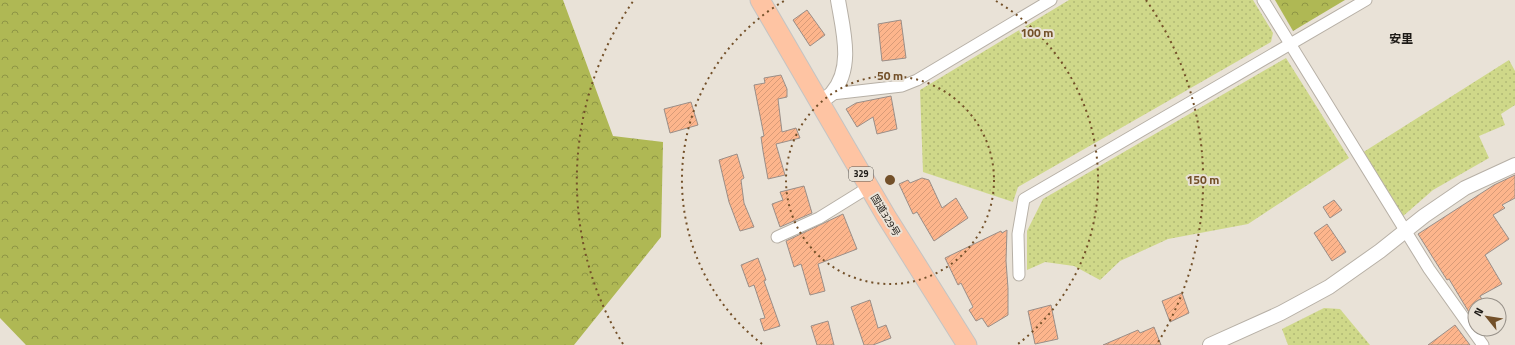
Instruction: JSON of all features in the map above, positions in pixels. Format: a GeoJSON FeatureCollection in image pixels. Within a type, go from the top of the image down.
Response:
{"type":"FeatureCollection","features":[{"type":"Feature","properties":{"kind":"highway","name":"国道329号"},"geometry":{"type":"LineString","coordinates":[[760,0],[826,98],[869,187],[967,345]]}},
{"type":"Feature","properties":{"kind":"street"},"geometry":{"type":"LineString","coordinates":[[826,98],[843,74],[846,59],[838,0]]}},
{"type":"Feature","properties":{"kind":"street"},"geometry":{"type":"LineString","coordinates":[[826,98],[902,86],[917,80],[1051,0]]}},
{"type":"Feature","properties":{"kind":"street"},"geometry":{"type":"LineString","coordinates":[[1264,0],[1430,269],[1483,345]]}},
{"type":"Feature","properties":{"kind":"street"},"geometry":{"type":"LineString","coordinates":[[1019,275],[1018,234],[1024,199],[1366,0]]}},
{"type":"Feature","properties":{"kind":"street"},"geometry":{"type":"LineString","coordinates":[[1210,345],[1281,313],[1329,287],[1406,231],[1424,216],[1465,188],[1515,165]]}},
{"type":"Feature","properties":{"kind":"street"},"geometry":{"type":"LineString","coordinates":[[777,237],[819,218],[869,187]]}},
{"type":"Feature","properties":{"kind":"green space"},"geometry":{"type":"Polygon","coordinates":[[[0,0],[563,0],[613,136],[663,142],[661,237],[574,345],[26,345],[0,318],[0,0]]]}},
{"type":"Feature","properties":{"kind":"green space"},"geometry":{"type":"Polygon","coordinates":[[[1069,0],[1253,0],[1273,33],[1271,42],[1018,187],[1013,202],[923,172],[920,90],[1069,0]]]}},
{"type":"Feature","properties":{"kind":"green space"},"geometry":{"type":"Polygon","coordinates":[[[1275,0],[1345,0],[1293,31],[1275,0]]]}},
{"type":"Feature","properties":{"kind":"green space"},"geometry":{"type":"Polygon","coordinates":[[[1286,58],[1349,158],[1248,224],[1168,239],[1120,261],[1100,280],[1074,266],[1045,262],[1027,270],[1027,231],[1043,199],[1286,58]]]}},
{"type":"Feature","properties":{"kind":"green space"},"geometry":{"type":"Polygon","coordinates":[[[1509,60],[1515,71],[1515,105],[1501,114],[1505,125],[1479,136],[1489,158],[1433,190],[1402,217],[1362,153],[1509,60]]]}},
{"type":"Feature","properties":{"kind":"green space"},"geometry":{"type":"Polygon","coordinates":[[[1324,308],[1340,309],[1370,345],[1288,345],[1282,329],[1324,308]]]}},
{"type":"Feature","properties":{"kind":"building"},"geometry":{"type":"Polygon","coordinates":[[[807,10],[825,35],[810,46],[793,20],[807,10]]]}},
{"type":"Feature","properties":{"kind":"building"},"geometry":{"type":"Polygon","coordinates":[[[901,20],[906,58],[882,61],[878,24],[901,20]]]}},
{"type":"Feature","properties":{"kind":"building"},"geometry":{"type":"Polygon","coordinates":[[[781,75],[787,89],[787,97],[778,99],[782,132],[796,128],[800,138],[776,144],[785,175],[768,179],[761,137],[764,136],[754,85],[765,83],[764,78],[781,75]]]}},
{"type":"Feature","properties":{"kind":"building"},"geometry":{"type":"Polygon","coordinates":[[[891,96],[897,129],[877,134],[873,117],[857,127],[846,109],[856,103],[891,96]]]}},
{"type":"Feature","properties":{"kind":"building"},"geometry":{"type":"Polygon","coordinates":[[[691,102],[698,125],[670,133],[664,109],[691,102]]]}},
{"type":"Feature","properties":{"kind":"building"},"geometry":{"type":"Polygon","coordinates":[[[737,154],[744,178],[741,180],[744,203],[754,227],[740,231],[729,202],[719,160],[737,154]]]}},
{"type":"Feature","properties":{"kind":"building"},"geometry":{"type":"Polygon","coordinates":[[[1515,175],[1515,198],[1502,205],[1505,208],[1493,215],[1509,239],[1485,255],[1502,284],[1481,297],[1467,297],[1467,309],[1449,279],[1447,280],[1418,234],[1494,185],[1515,175]]]}},
{"type":"Feature","properties":{"kind":"building"},"geometry":{"type":"Polygon","coordinates":[[[922,178],[929,180],[942,208],[956,198],[968,218],[934,241],[917,212],[913,214],[899,184],[908,180],[910,183],[922,178]]]}},
{"type":"Feature","properties":{"kind":"building"},"geometry":{"type":"Polygon","coordinates":[[[804,186],[812,213],[780,227],[772,204],[783,200],[780,192],[804,186]]]}},
{"type":"Feature","properties":{"kind":"building"},"geometry":{"type":"Polygon","coordinates":[[[1334,200],[1342,210],[1330,218],[1323,207],[1334,200]]]}},
{"type":"Feature","properties":{"kind":"building"},"geometry":{"type":"Polygon","coordinates":[[[843,214],[857,249],[818,264],[825,291],[810,295],[801,264],[794,267],[786,241],[843,214]]]}},
{"type":"Feature","properties":{"kind":"building"},"geometry":{"type":"Polygon","coordinates":[[[1327,224],[1346,252],[1332,261],[1314,233],[1327,224]]]}},
{"type":"Feature","properties":{"kind":"building"},"geometry":{"type":"Polygon","coordinates":[[[1007,230],[1006,261],[1008,315],[988,327],[982,318],[976,321],[969,310],[973,307],[961,283],[958,285],[945,258],[1001,231],[1002,233],[1007,230]]]}},
{"type":"Feature","properties":{"kind":"building"},"geometry":{"type":"Polygon","coordinates":[[[758,258],[766,280],[764,281],[780,326],[764,331],[760,319],[765,318],[754,285],[749,287],[741,265],[758,258]]]}},
{"type":"Feature","properties":{"kind":"building"},"geometry":{"type":"Polygon","coordinates":[[[1182,293],[1189,313],[1170,322],[1162,301],[1182,293]]]}},
{"type":"Feature","properties":{"kind":"building"},"geometry":{"type":"Polygon","coordinates":[[[870,300],[878,328],[886,325],[891,338],[873,345],[864,345],[851,307],[870,300]]]}},
{"type":"Feature","properties":{"kind":"building"},"geometry":{"type":"Polygon","coordinates":[[[1051,305],[1058,339],[1035,344],[1028,311],[1051,305]]]}},
{"type":"Feature","properties":{"kind":"building"},"geometry":{"type":"Polygon","coordinates":[[[828,321],[834,345],[817,345],[811,326],[828,321]]]}},
{"type":"Feature","properties":{"kind":"building"},"geometry":{"type":"Polygon","coordinates":[[[1455,325],[1470,345],[1428,345],[1455,325]]]}},
{"type":"Feature","properties":{"kind":"building"},"geometry":{"type":"Polygon","coordinates":[[[1154,327],[1161,345],[1103,345],[1138,330],[1140,333],[1154,327]]]}},
{"type":"Feature","properties":{"kind":"district","name":"安里"},"geometry":{"type":"Point","coordinates":[1401,39]}}]}
